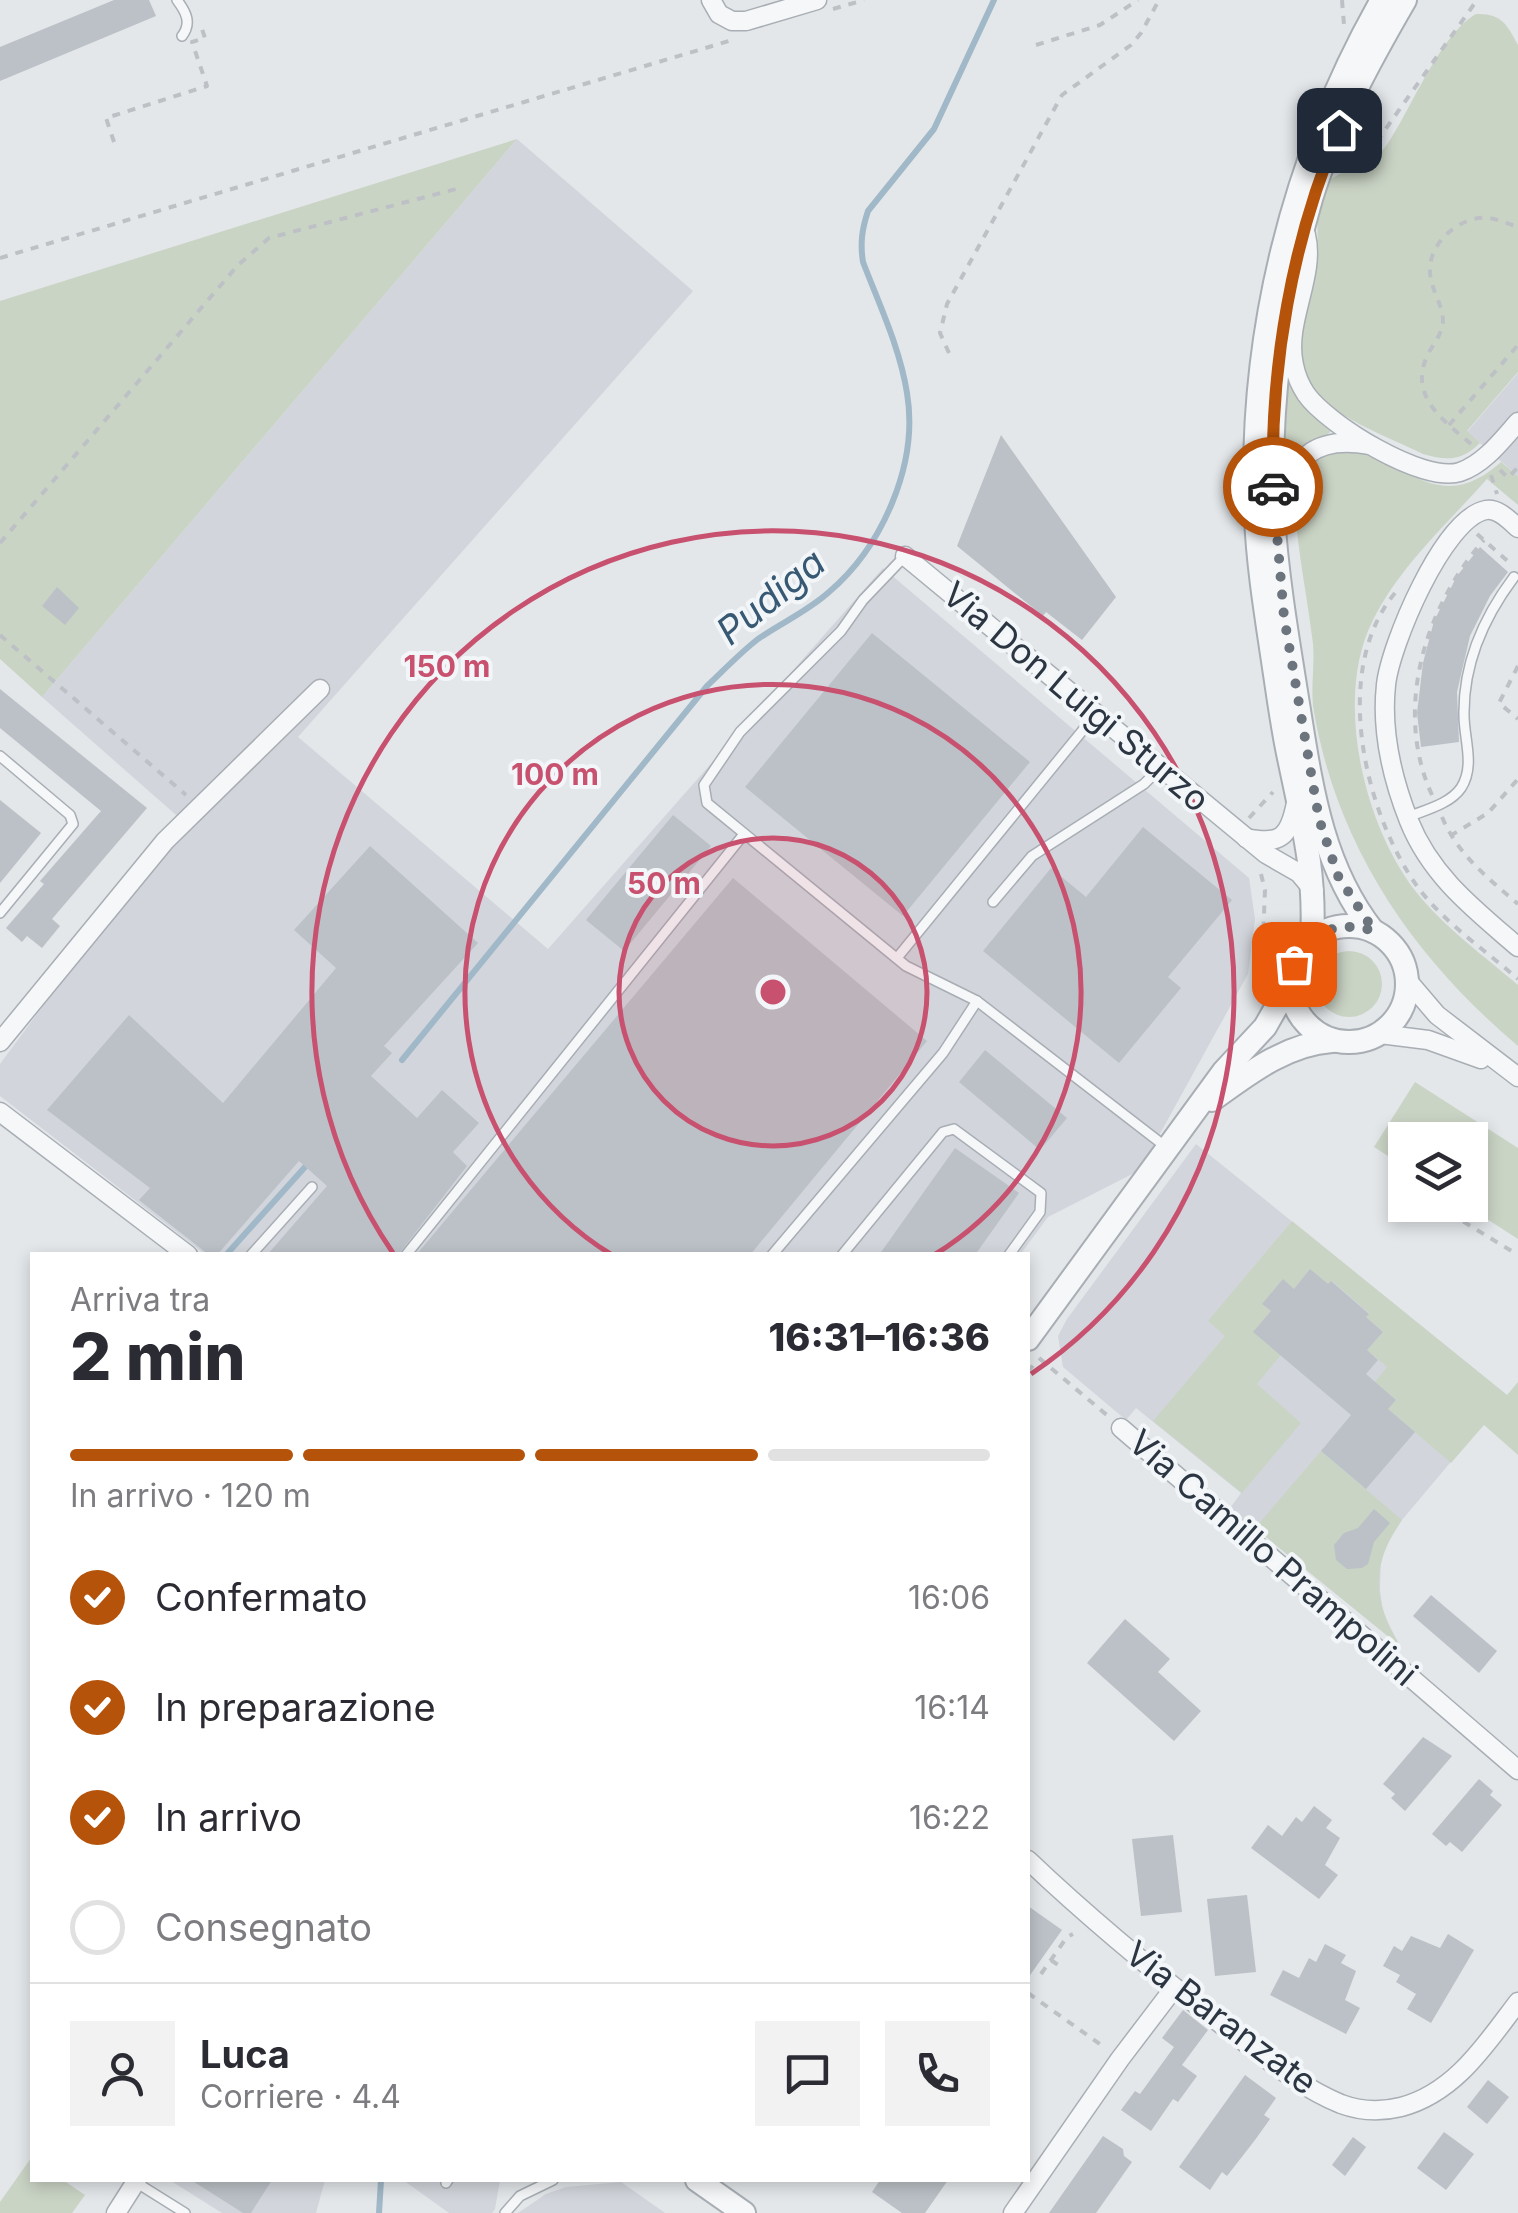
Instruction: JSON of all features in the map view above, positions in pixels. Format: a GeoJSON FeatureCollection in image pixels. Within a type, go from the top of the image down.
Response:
{"type":"FeatureCollection","features":[{"type":"Feature","properties":{"kind":"street"},"geometry":{"type":"LineString","coordinates":[[711,0],[723,18],[740,22],[822,6]]}},
{"type":"Feature","properties":{"kind":"street"},"geometry":{"type":"LineString","coordinates":[[1033,1349],[1224,1071],[1266,1026],[1308,942],[1315,892],[1267,621],[1256,521],[1261,370],[1277,270],[1298,192],[1332,100],[1382,0]]}},
{"type":"Feature","properties":{"kind":"street"},"geometry":{"type":"LineString","coordinates":[[1374,931],[1338,876],[1319,819],[1284,617],[1272,467],[1278,377],[1312,199],[1364,76],[1405,0]]}},
{"type":"Feature","properties":{"kind":"street"},"geometry":{"type":"LineString","coordinates":[[1305,230],[1309,252],[1293,337],[1295,369],[1301,386],[1318,406],[1375,446],[1417,468],[1438,474],[1459,472],[1484,456],[1518,422]]}},
{"type":"Feature","properties":{"kind":"street"},"geometry":{"type":"LineString","coordinates":[[1274,518],[1287,478],[1308,453],[1337,443],[1375,446]]}},
{"type":"Feature","properties":{"kind":"street"},"geometry":{"type":"LineString","coordinates":[[1511,522],[1484,510],[1442,552],[1417,592],[1398,635],[1386,684],[1391,767],[1408,817],[1438,874],[1518,947]]}},
{"type":"Feature","properties":{"kind":"street","name":"Via Don Luigi Sturzo"},"geometry":{"type":"LineString","coordinates":[[905,556],[1246,838],[1299,873],[1315,892]]}},
{"type":"Feature","properties":{"kind":"street"},"geometry":{"type":"LineString","coordinates":[[0,1042],[165,841],[320,689]]}},
{"type":"Feature","properties":{"kind":"street"},"geometry":{"type":"LineString","coordinates":[[1246,838],[1280,838],[1291,824],[1297,797]]}},
{"type":"Feature","properties":{"kind":"street"},"geometry":{"type":"LineString","coordinates":[[1290,983],[1295,1008],[1302,1019],[1320,1036],[1332,1040],[1357,1042],[1380,1034],[1404,1006],[1408,982],[1401,957],[1394,946],[1374,931],[1336,927],[1308,942]]}},
{"type":"Feature","properties":{"kind":"street"},"geometry":{"type":"LineString","coordinates":[[1408,982],[1437,1015],[1510,1072]]}},
{"type":"Feature","properties":{"kind":"street"},"geometry":{"type":"LineString","coordinates":[[1380,1034],[1428,1040],[1510,1072]]}},
{"type":"Feature","properties":{"kind":"street"},"geometry":{"type":"LineString","coordinates":[[1197,1110],[1284,1053],[1302,1045],[1332,1040]]}},
{"type":"Feature","properties":{"kind":"street"},"geometry":{"type":"LineString","coordinates":[[0,1112],[184,1252]]}},
{"type":"Feature","properties":{"kind":"street","name":"Via Camillo Prampolini"},"geometry":{"type":"LineString","coordinates":[[1121,1428],[1518,1770]]}},
{"type":"Feature","properties":{"kind":"street","name":"Via Baranzate"},"geometry":{"type":"LineString","coordinates":[[1030,1862],[1174,1988],[1300,2082],[1339,2103],[1369,2110],[1404,2107],[1426,2098],[1452,2082],[1518,2002]]}},
{"type":"Feature","properties":{"kind":"street"},"geometry":{"type":"LineString","coordinates":[[1013,2213],[1174,1988]]}},
{"type":"Feature","properties":{"kind":"street"},"geometry":{"type":"LineString","coordinates":[[116,2213],[136,2182]]}},
{"type":"Feature","properties":{"kind":"street"},"geometry":{"type":"LineString","coordinates":[[700,2182],[744,2213]]}},
{"type":"Feature","properties":{"kind":"lane"},"geometry":{"type":"LineString","coordinates":[[176,0],[188,18],[188,28],[182,36]]}},
{"type":"Feature","properties":{"kind":"lane"},"geometry":{"type":"LineString","coordinates":[[905,556],[840,631],[740,732],[704,785],[708,802],[906,966],[977,1001],[1168,1149]]}},
{"type":"Feature","properties":{"kind":"lane"},"geometry":{"type":"LineString","coordinates":[[1408,817],[1454,796],[1465,781],[1469,762],[1464,713],[1468,672],[1477,639],[1496,600],[1516,573]]}},
{"type":"Feature","properties":{"kind":"lane"},"geometry":{"type":"LineString","coordinates":[[897,958],[1096,714]]}},
{"type":"Feature","properties":{"kind":"lane"},"geometry":{"type":"LineString","coordinates":[[0,756],[70,815],[73,824],[0,913]]}},
{"type":"Feature","properties":{"kind":"lane"},"geometry":{"type":"LineString","coordinates":[[993,902],[1032,856],[1144,784],[1161,768]]}},
{"type":"Feature","properties":{"kind":"lane"},"geometry":{"type":"LineString","coordinates":[[408,1252],[744,834]]}},
{"type":"Feature","properties":{"kind":"lane"},"geometry":{"type":"LineString","coordinates":[[1256,949],[1285,951],[1308,942]]}},
{"type":"Feature","properties":{"kind":"lane"},"geometry":{"type":"LineString","coordinates":[[1256,949],[1290,983]]}},
{"type":"Feature","properties":{"kind":"lane"},"geometry":{"type":"LineString","coordinates":[[775,1252],[943,1053],[977,1001]]}},
{"type":"Feature","properties":{"kind":"lane"},"geometry":{"type":"LineString","coordinates":[[844,1252],[944,1132],[954,1129],[1042,1193],[1040,1212],[1011,1252]]}},
{"type":"Feature","properties":{"kind":"lane"},"geometry":{"type":"LineString","coordinates":[[254,1252],[312,1187]]}},
{"type":"Feature","properties":{"kind":"lane"},"geometry":{"type":"LineString","coordinates":[[138,2182],[185,2213]]}},
{"type":"Feature","properties":{"kind":"lane"},"geometry":{"type":"LineString","coordinates":[[504,2213],[520,2196],[549,2182]]}},
{"type":"Feature","properties":{"kind":"path"},"geometry":{"type":"LineString","coordinates":[[822,6],[864,0]]}},
{"type":"Feature","properties":{"kind":"path"},"geometry":{"type":"LineString","coordinates":[[1036,45],[1100,26],[1138,0]]}},
{"type":"Feature","properties":{"kind":"path"},"geometry":{"type":"LineString","coordinates":[[949,353],[940,333],[947,304],[1062,94],[1131,45],[1142,34],[1159,0]]}},
{"type":"Feature","properties":{"kind":"path"},"geometry":{"type":"LineString","coordinates":[[1330,152],[1348,157],[1375,144],[1477,0]]}},
{"type":"Feature","properties":{"kind":"path"},"geometry":{"type":"LineString","coordinates":[[114,142],[106,118],[206,86],[192,42],[205,38],[202,29]]}},
{"type":"Feature","properties":{"kind":"path"},"geometry":{"type":"LineString","coordinates":[[0,258],[731,40]]}},
{"type":"Feature","properties":{"kind":"path"},"geometry":{"type":"LineString","coordinates":[[0,543],[238,265],[270,238],[456,190]]}},
{"type":"Feature","properties":{"kind":"path"},"geometry":{"type":"LineString","coordinates":[[1518,227],[1486,218],[1465,221],[1447,234],[1433,252],[1430,269],[1443,317],[1441,334],[1422,366],[1422,390],[1430,408],[1508,478],[1518,467]]}},
{"type":"Feature","properties":{"kind":"path"},"geometry":{"type":"LineString","coordinates":[[1449,425],[1518,346]]}},
{"type":"Feature","properties":{"kind":"path"},"geometry":{"type":"LineString","coordinates":[[1484,456],[1511,522]]}},
{"type":"Feature","properties":{"kind":"path"},"geometry":{"type":"LineString","coordinates":[[1466,524],[1516,573]]}},
{"type":"Feature","properties":{"kind":"path"},"geometry":{"type":"LineString","coordinates":[[1484,540],[1456,574],[1432,620],[1421,662],[1415,714],[1418,750],[1450,836],[1470,861],[1518,904]]}},
{"type":"Feature","properties":{"kind":"path"},"geometry":{"type":"LineString","coordinates":[[0,636],[200,806]]}},
{"type":"Feature","properties":{"kind":"path"},"geometry":{"type":"LineString","coordinates":[[1518,666],[1499,703],[1518,719]]}},
{"type":"Feature","properties":{"kind":"path"},"geometry":{"type":"LineString","coordinates":[[1450,836],[1488,813],[1518,779]]}},
{"type":"Feature","properties":{"kind":"path"},"geometry":{"type":"LineString","coordinates":[[1256,949],[1264,890],[1258,869]]}},
{"type":"Feature","properties":{"kind":"path"},"geometry":{"type":"LineString","coordinates":[[1464,1222],[1518,1255]]}},
{"type":"Feature","properties":{"kind":"path","name":"Via Camillo Prampolini"},"geometry":{"type":"LineString","coordinates":[[1033,1349],[1121,1428]]}},
{"type":"Feature","properties":{"kind":"path"},"geometry":{"type":"LineString","coordinates":[[1041,1974],[1073,1934]]}},
{"type":"Feature","properties":{"kind":"path"},"geometry":{"type":"LineString","coordinates":[[1051,1960],[1061,1967]]}},
{"type":"Feature","properties":{"kind":"path"},"geometry":{"type":"LineString","coordinates":[[1030,1994],[1120,2059]]}},
{"type":"Feature","properties":{"kind":"shaded area"},"geometry":{"type":"Polygon","coordinates":[[[517,139],[693,291],[298,737],[548,949],[883,568],[1249,878],[1255,919],[1248,974],[1140,1170],[1048,1217],[1022,1252],[202,1252],[0,1096],[0,1064],[165,841],[184,822],[42,697],[517,139]]]}},
{"type":"Feature","properties":{"kind":"shaded area"},"geometry":{"type":"Polygon","coordinates":[[[1518,373],[1518,476],[1467,432],[1518,373]]]}},
{"type":"Feature","properties":{"kind":"shaded area"},"geometry":{"type":"Polygon","coordinates":[[[1196,1144],[1507,1395],[1402,1520],[1381,1553],[1383,1613],[1400,1646],[1230,1508],[1241,1493],[1136,1408],[1126,1420],[1063,1367],[1058,1336],[1067,1319],[1196,1144]]]}},
{"type":"Feature","properties":{"kind":"shaded area"},"geometry":{"type":"Polygon","coordinates":[[[173,2182],[324,2182],[316,2213],[222,2213],[173,2182]]]}},
{"type":"Feature","properties":{"kind":"shaded area"},"geometry":{"type":"Polygon","coordinates":[[[406,2182],[500,2182],[492,2213],[449,2213],[406,2182]]]}},
{"type":"Feature","properties":{"kind":"shaded area"},"geometry":{"type":"Polygon","coordinates":[[[621,2182],[665,2213],[518,2213],[546,2194],[566,2187],[621,2182]]]}},
{"type":"Feature","properties":{"kind":"green space"},"geometry":{"type":"Polygon","coordinates":[[[1476,14],[1492,15],[1502,21],[1518,45],[1518,372],[1467,431],[1480,443],[1467,453],[1447,458],[1423,454],[1366,428],[1328,404],[1303,372],[1299,341],[1316,262],[1318,205],[1324,187],[1335,176],[1379,154],[1450,38],[1476,14]]]}},
{"type":"Feature","properties":{"kind":"green space"},"geometry":{"type":"Polygon","coordinates":[[[517,139],[42,697],[0,659],[0,301],[517,139]]]}},
{"type":"Feature","properties":{"kind":"green space"},"geometry":{"type":"Polygon","coordinates":[[[1290,383],[1332,430],[1302,446],[1287,462],[1283,461],[1286,386],[1290,383]]]}},
{"type":"Feature","properties":{"kind":"green space"},"geometry":{"type":"Polygon","coordinates":[[[1341,450],[1364,454],[1439,485],[1458,485],[1478,478],[1501,462],[1518,476],[1518,505],[1487,479],[1426,546],[1384,600],[1361,651],[1355,723],[1369,798],[1398,866],[1440,918],[1518,985],[1518,1046],[1446,976],[1386,897],[1341,810],[1325,762],[1313,704],[1313,644],[1294,499],[1310,467],[1323,456],[1341,450]]]}},
{"type":"Feature","properties":{"kind":"green space"},"geometry":{"type":"Polygon","coordinates":[[[1349,951],[1362,953],[1372,961],[1380,971],[1380,997],[1372,1007],[1362,1015],[1349,1017],[1336,1015],[1326,1007],[1318,997],[1316,984],[1318,971],[1326,961],[1336,953],[1349,951]]]}},
{"type":"Feature","properties":{"kind":"green space"},"geometry":{"type":"Polygon","coordinates":[[[1415,1082],[1477,1122],[1390,1122],[1415,1082]]]}},
{"type":"Feature","properties":{"kind":"green space"},"geometry":{"type":"Polygon","coordinates":[[[1388,1125],[1388,1156],[1374,1147],[1388,1125]]]}},
{"type":"Feature","properties":{"kind":"green space"},"geometry":{"type":"Polygon","coordinates":[[[1488,1129],[1518,1148],[1518,1239],[1488,1220],[1488,1129]]]}},
{"type":"Feature","properties":{"kind":"green space"},"geometry":{"type":"Polygon","coordinates":[[[1292,1221],[1507,1395],[1518,1382],[1518,1455],[1484,1425],[1451,1463],[1388,1409],[1396,1400],[1375,1382],[1387,1367],[1367,1350],[1383,1332],[1366,1317],[1369,1313],[1332,1281],[1328,1285],[1310,1270],[1294,1289],[1284,1280],[1263,1305],[1271,1311],[1281,1355],[1257,1384],[1301,1423],[1242,1493],[1153,1421],[1225,1336],[1208,1321],[1292,1221]]]}},
{"type":"Feature","properties":{"kind":"green space"},"geometry":{"type":"Polygon","coordinates":[[[1321,1451],[1402,1520],[1385,1552],[1379,1582],[1384,1613],[1400,1646],[1255,1528],[1321,1451]]]}},
{"type":"Feature","properties":{"kind":"green space"},"geometry":{"type":"Polygon","coordinates":[[[30,2159],[30,2182],[66,2182],[85,2195],[72,2213],[0,2213],[0,2202],[30,2159]]]}},
{"type":"Feature","properties":{"kind":"building"},"geometry":{"type":"Polygon","coordinates":[[[114,0],[149,0],[156,16],[0,81],[0,47],[114,0]]]}},
{"type":"Feature","properties":{"kind":"building"},"geometry":{"type":"Polygon","coordinates":[[[1001,435],[1116,597],[1082,640],[1046,612],[1043,616],[957,546],[1001,435]]]}},
{"type":"Feature","properties":{"kind":"building"},"geometry":{"type":"Polygon","coordinates":[[[1480,547],[1508,572],[1490,596],[1470,636],[1457,692],[1459,742],[1421,747],[1417,713],[1423,663],[1434,621],[1457,576],[1480,547]]]}},
{"type":"Feature","properties":{"kind":"building"},"geometry":{"type":"Polygon","coordinates":[[[57,587],[79,608],[65,625],[42,606],[57,587]]]}},
{"type":"Feature","properties":{"kind":"building"},"geometry":{"type":"Polygon","coordinates":[[[872,633],[1030,762],[903,916],[745,787],[872,633]]]}},
{"type":"Feature","properties":{"kind":"building"},"geometry":{"type":"Polygon","coordinates":[[[0,689],[147,808],[52,919],[60,926],[42,948],[27,936],[22,942],[6,928],[44,884],[40,881],[101,811],[0,728],[0,689]]]}},
{"type":"Feature","properties":{"kind":"building"},"geometry":{"type":"Polygon","coordinates":[[[0,800],[41,833],[0,883],[0,800]]]}},
{"type":"Feature","properties":{"kind":"building"},"geometry":{"type":"Polygon","coordinates":[[[673,815],[711,846],[624,951],[586,920],[673,815]]]}},
{"type":"Feature","properties":{"kind":"building"},"geometry":{"type":"Polygon","coordinates":[[[1143,827],[1232,900],[1168,977],[1181,988],[1119,1063],[983,951],[1051,868],[1086,897],[1143,827]]]}},
{"type":"Feature","properties":{"kind":"building"},"geometry":{"type":"Polygon","coordinates":[[[370,846],[478,943],[384,1046],[392,1053],[371,1076],[417,1118],[442,1090],[479,1123],[453,1152],[467,1166],[400,1252],[270,1252],[327,1186],[299,1161],[220,1252],[205,1252],[139,1200],[150,1188],[47,1110],[129,1015],[223,1103],[336,968],[294,930],[370,846]]]}},
{"type":"Feature","properties":{"kind":"building"},"geometry":{"type":"Polygon","coordinates":[[[733,878],[927,1041],[752,1252],[419,1252],[733,878]]]}},
{"type":"Feature","properties":{"kind":"building"},"geometry":{"type":"Polygon","coordinates":[[[985,1050],[1067,1118],[1040,1150],[959,1082],[985,1050]]]}},
{"type":"Feature","properties":{"kind":"building"},"geometry":{"type":"Polygon","coordinates":[[[955,1148],[1019,1193],[977,1252],[881,1252],[955,1148]]]}},
{"type":"Feature","properties":{"kind":"building"},"geometry":{"type":"Polygon","coordinates":[[[1310,1269],[1328,1284],[1331,1281],[1369,1314],[1366,1317],[1383,1332],[1367,1350],[1378,1360],[1366,1374],[1396,1400],[1388,1409],[1415,1432],[1366,1489],[1321,1451],[1351,1415],[1253,1332],[1271,1311],[1262,1304],[1283,1279],[1294,1289],[1310,1269]]]}},
{"type":"Feature","properties":{"kind":"building"},"geometry":{"type":"Polygon","coordinates":[[[1374,1509],[1390,1523],[1374,1542],[1368,1564],[1347,1569],[1336,1560],[1334,1545],[1344,1533],[1358,1528],[1374,1509]]]}},
{"type":"Feature","properties":{"kind":"building"},"geometry":{"type":"Polygon","coordinates":[[[1431,1595],[1497,1651],[1479,1673],[1413,1616],[1431,1595]]]}},
{"type":"Feature","properties":{"kind":"building"},"geometry":{"type":"Polygon","coordinates":[[[1125,1619],[1170,1659],[1158,1672],[1201,1711],[1174,1741],[1087,1663],[1125,1619]]]}},
{"type":"Feature","properties":{"kind":"building"},"geometry":{"type":"Polygon","coordinates":[[[1423,1737],[1452,1756],[1405,1811],[1383,1784],[1423,1737]]]}},
{"type":"Feature","properties":{"kind":"building"},"geometry":{"type":"Polygon","coordinates":[[[1479,1779],[1502,1805],[1462,1852],[1450,1842],[1446,1846],[1432,1834],[1479,1779]]]}},
{"type":"Feature","properties":{"kind":"building"},"geometry":{"type":"Polygon","coordinates":[[[1314,1806],[1332,1820],[1326,1828],[1340,1838],[1325,1865],[1338,1875],[1319,1899],[1251,1848],[1268,1825],[1282,1836],[1296,1817],[1302,1822],[1314,1806]]]}},
{"type":"Feature","properties":{"kind":"building"},"geometry":{"type":"Polygon","coordinates":[[[1173,1835],[1182,1912],[1141,1916],[1132,1839],[1173,1835]]]}},
{"type":"Feature","properties":{"kind":"building"},"geometry":{"type":"Polygon","coordinates":[[[1247,1895],[1256,1972],[1215,1976],[1207,1899],[1247,1895]]]}},
{"type":"Feature","properties":{"kind":"building"},"geometry":{"type":"Polygon","coordinates":[[[1030,1907],[1062,1930],[1030,1975],[1030,1907]]]}},
{"type":"Feature","properties":{"kind":"building"},"geometry":{"type":"Polygon","coordinates":[[[1448,1934],[1474,1950],[1431,2023],[1407,2009],[1416,1994],[1396,1982],[1400,1975],[1383,1966],[1394,1946],[1402,1951],[1411,1936],[1440,1948],[1448,1934]]]}},
{"type":"Feature","properties":{"kind":"building"},"geometry":{"type":"Polygon","coordinates":[[[1325,1944],[1346,1955],[1341,1963],[1356,1971],[1345,2000],[1360,2008],[1346,2034],[1270,1995],[1283,1970],[1299,1978],[1309,1958],[1316,1962],[1325,1944]]]}},
{"type":"Feature","properties":{"kind":"building"},"geometry":{"type":"Polygon","coordinates":[[[1183,2010],[1208,2030],[1182,2065],[1197,2076],[1178,2102],[1173,2099],[1151,2131],[1121,2110],[1135,2091],[1140,2094],[1174,2047],[1162,2038],[1183,2010]]]}},
{"type":"Feature","properties":{"kind":"building"},"geometry":{"type":"Polygon","coordinates":[[[1245,2075],[1276,2098],[1264,2115],[1270,2119],[1227,2176],[1222,2172],[1210,2190],[1179,2167],[1245,2075]]]}},
{"type":"Feature","properties":{"kind":"building"},"geometry":{"type":"Polygon","coordinates":[[[1488,2080],[1509,2097],[1487,2124],[1467,2107],[1488,2080]]]}},
{"type":"Feature","properties":{"kind":"building"},"geometry":{"type":"Polygon","coordinates":[[[1444,2132],[1474,2154],[1446,2190],[1417,2168],[1444,2132]]]}},
{"type":"Feature","properties":{"kind":"building"},"geometry":{"type":"Polygon","coordinates":[[[1103,2136],[1123,2149],[1124,2156],[1132,2162],[1096,2213],[1049,2213],[1103,2136]]]}},
{"type":"Feature","properties":{"kind":"building"},"geometry":{"type":"Polygon","coordinates":[[[1353,2137],[1366,2147],[1345,2176],[1332,2165],[1353,2137]]]}},
{"type":"Feature","properties":{"kind":"building"},"geometry":{"type":"Polygon","coordinates":[[[194,2182],[271,2182],[251,2213],[243,2213],[194,2182]]]}},
{"type":"Feature","properties":{"kind":"building"},"geometry":{"type":"Polygon","coordinates":[[[879,2182],[947,2182],[925,2213],[902,2213],[872,2192],[879,2182]]]}},
{"type":"Feature","properties":{"kind":"waterway","name":"Pudiga"},"geometry":{"type":"LineString","coordinates":[[402,1060],[707,686],[758,639],[829,592],[865,552],[880,528],[902,475],[909,420],[899,359],[863,262],[864,224],[868,211],[934,129],[994,0]]}},
{"type":"Feature","properties":{"kind":"waterway","name":"Pudiga"},"geometry":{"type":"LineString","coordinates":[[229,1252],[305,1167]]}},
{"type":"Feature","properties":{"kind":"waterway","name":"Pudiga"},"geometry":{"type":"LineString","coordinates":[[379,2213],[381,2182]]}},
{"type":"Feature","properties":{"kind":"way so far"},"geometry":{"type":"LineString","coordinates":[[1273,487],[1284,617],[1319,819],[1338,876],[1356,909],[1374,931],[1348,926],[1323,932],[1304,946],[1294,964]]}},
{"type":"Feature","properties":{"kind":"route"},"geometry":{"type":"LineString","coordinates":[[1273,487],[1278,377],[1295,274],[1312,199],[1339,130]]}}]}
